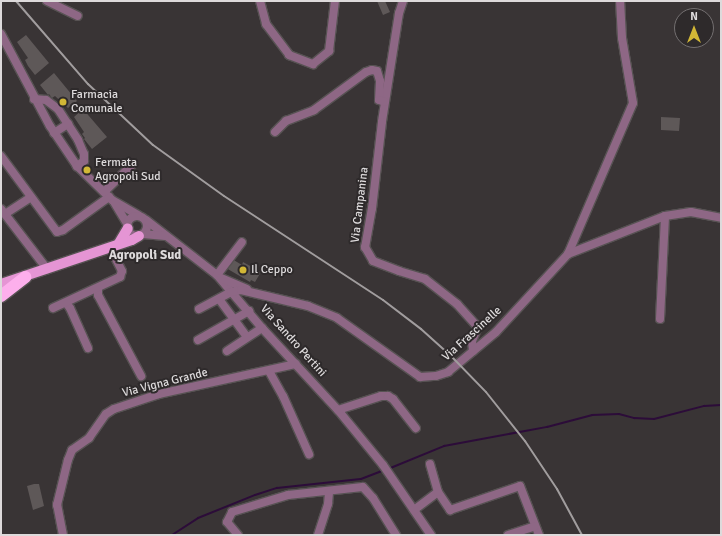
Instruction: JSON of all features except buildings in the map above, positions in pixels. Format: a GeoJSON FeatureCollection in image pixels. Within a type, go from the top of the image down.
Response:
{"type":"FeatureCollection","features":[{"type":"Feature","properties":{"kind":"highway"},"geometry":{"type":"LineString","coordinates":[[1,296],[25,277]]}},
{"type":"Feature","properties":{"kind":"main road"},"geometry":{"type":"LineString","coordinates":[[115,245],[128,226]]}},
{"type":"Feature","properties":{"kind":"main road"},"geometry":{"type":"LineString","coordinates":[[1,284],[25,277],[141,235]]}},
{"type":"Feature","properties":{"kind":"street"},"geometry":{"type":"LineString","coordinates":[[47,1],[78,16]]}},
{"type":"Feature","properties":{"kind":"street"},"geometry":{"type":"LineString","coordinates":[[260,1],[266,24],[289,55],[313,64],[329,51],[335,1]]}},
{"type":"Feature","properties":{"kind":"street","name":"Via Campanina"},"geometry":{"type":"LineString","coordinates":[[403,1],[399,13],[385,102],[372,208],[365,247],[373,261],[398,271],[425,279],[456,304],[478,327],[472,341],[474,351]]}},
{"type":"Feature","properties":{"kind":"street"},"geometry":{"type":"LineString","coordinates":[[568,254],[572,241],[633,103],[622,38],[620,1]]}},
{"type":"Feature","properties":{"kind":"street"},"geometry":{"type":"LineString","coordinates":[[1,34],[4,44],[34,99],[54,132],[78,166],[109,196],[146,220],[148,226],[141,235]]}},
{"type":"Feature","properties":{"kind":"street"},"geometry":{"type":"LineString","coordinates":[[275,132],[286,121],[314,110],[372,70],[377,71],[380,81],[379,100],[385,102]]}},
{"type":"Feature","properties":{"kind":"street"},"geometry":{"type":"LineString","coordinates":[[34,99],[46,100],[58,109],[68,124],[78,140],[85,158],[78,166]]}},
{"type":"Feature","properties":{"kind":"street"},"geometry":{"type":"LineString","coordinates":[[54,132],[68,124]]}},
{"type":"Feature","properties":{"kind":"street"},"geometry":{"type":"LineString","coordinates":[[1,156],[57,232],[63,230],[109,196],[132,165]]}},
{"type":"Feature","properties":{"kind":"street"},"geometry":{"type":"LineString","coordinates":[[109,196],[131,233],[165,236]]}},
{"type":"Feature","properties":{"kind":"street"},"geometry":{"type":"LineString","coordinates":[[31,197],[3,212],[47,269]]}},
{"type":"Feature","properties":{"kind":"street","name":"Via Frascinelle"},"geometry":{"type":"LineString","coordinates":[[233,294],[241,290],[308,306],[337,318],[420,377],[436,376],[448,372],[496,332],[568,254],[665,216],[690,212],[721,218]]}},
{"type":"Feature","properties":{"kind":"street"},"geometry":{"type":"LineString","coordinates":[[128,226],[130,218],[138,215]]}},
{"type":"Feature","properties":{"kind":"street"},"geometry":{"type":"LineString","coordinates":[[660,319],[665,216]]}},
{"type":"Feature","properties":{"kind":"street","name":"Via Sandro Pertini"},"geometry":{"type":"LineString","coordinates":[[146,220],[217,275],[262,328],[338,410],[390,474],[431,535]]}},
{"type":"Feature","properties":{"kind":"street"},"geometry":{"type":"LineString","coordinates":[[217,275],[242,242]]}},
{"type":"Feature","properties":{"kind":"street"},"geometry":{"type":"LineString","coordinates":[[53,308],[98,288],[122,274],[115,245]]}},
{"type":"Feature","properties":{"kind":"street","name":"Via Frascinelle"},"geometry":{"type":"LineString","coordinates":[[217,275],[250,292]]}},
{"type":"Feature","properties":{"kind":"street"},"geometry":{"type":"LineString","coordinates":[[98,288],[98,295],[141,376]]}},
{"type":"Feature","properties":{"kind":"street"},"geometry":{"type":"LineString","coordinates":[[198,340],[233,321],[247,309],[243,300],[250,292]]}},
{"type":"Feature","properties":{"kind":"street"},"geometry":{"type":"LineString","coordinates":[[199,309],[233,294]]}},
{"type":"Feature","properties":{"kind":"street"},"geometry":{"type":"LineString","coordinates":[[219,299],[233,321],[247,337]]}},
{"type":"Feature","properties":{"kind":"street"},"geometry":{"type":"LineString","coordinates":[[66,303],[70,308],[88,348]]}},
{"type":"Feature","properties":{"kind":"street"},"geometry":{"type":"LineString","coordinates":[[227,351],[262,328]]}},
{"type":"Feature","properties":{"kind":"street","name":"Via Vigna Grande"},"geometry":{"type":"LineString","coordinates":[[63,535],[57,505],[68,460],[72,450],[89,438],[106,414],[114,409],[159,394],[296,364]]}},
{"type":"Feature","properties":{"kind":"street"},"geometry":{"type":"LineString","coordinates":[[269,371],[283,396],[309,454]]}},
{"type":"Feature","properties":{"kind":"street"},"geometry":{"type":"LineString","coordinates":[[338,410],[381,396],[388,396],[393,399],[416,428]]}},
{"type":"Feature","properties":{"kind":"street"},"geometry":{"type":"LineString","coordinates":[[430,464],[438,492],[450,510],[520,486],[539,535]]}},
{"type":"Feature","properties":{"kind":"street"},"geometry":{"type":"LineString","coordinates":[[238,535],[227,522],[232,512],[288,495],[329,492],[363,487],[373,498],[396,535]]}},
{"type":"Feature","properties":{"kind":"street"},"geometry":{"type":"LineString","coordinates":[[318,535],[328,504],[329,492]]}},
{"type":"Feature","properties":{"kind":"street"},"geometry":{"type":"LineString","coordinates":[[414,510],[438,492]]}},
{"type":"Feature","properties":{"kind":"street"},"geometry":{"type":"LineString","coordinates":[[508,535],[535,526]]}},
{"type":"Feature","properties":{"kind":"waterway"},"geometry":{"type":"LineString","coordinates":[[388,469],[444,446],[547,427],[592,415],[619,414],[634,418],[654,419],[704,406],[721,405]]}},
{"type":"Feature","properties":{"kind":"waterway"},"geometry":{"type":"LineString","coordinates":[[172,535],[198,518],[255,495],[277,488],[361,479],[384,470]]}},
{"type":"Feature","properties":{"kind":"railway"},"geometry":{"type":"LineString","coordinates":[[16,1],[88,84],[153,145],[224,196],[383,300],[421,329],[451,356],[486,392],[525,441],[557,489],[582,535]]}},
{"type":"Feature","properties":{"kind":"place","name":"Farmacia Comunale"},"geometry":{"type":"Point","coordinates":[63,102]}},
{"type":"Feature","properties":{"kind":"place","name":"Fermata Agropoli Sud"},"geometry":{"type":"Point","coordinates":[87,170]}},
{"type":"Feature","properties":{"kind":"place","name":"Il Ceppo"},"geometry":{"type":"Point","coordinates":[243,270]}},
{"type":"Feature","properties":{"kind":"district","name":"Agropoli Sud"},"geometry":{"type":"Point","coordinates":[145,255]}}]}
